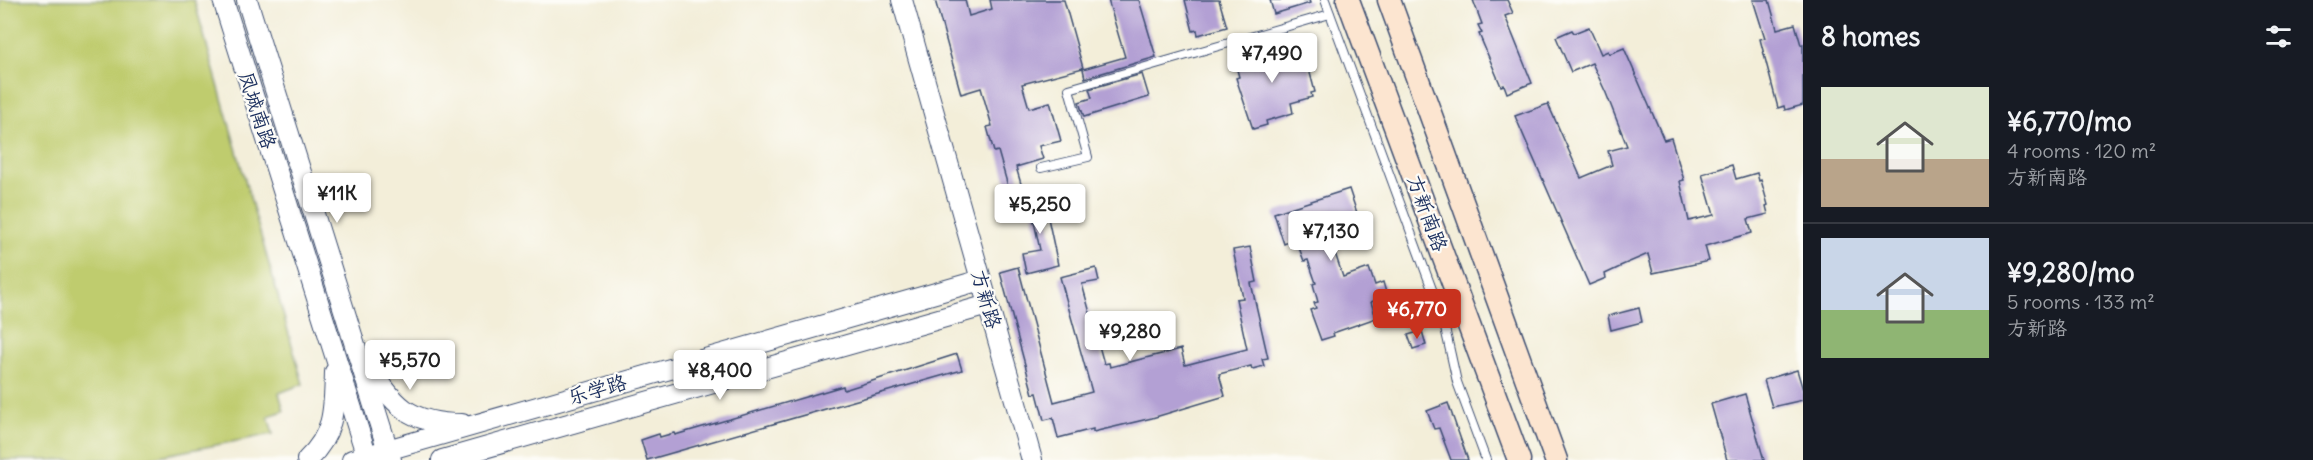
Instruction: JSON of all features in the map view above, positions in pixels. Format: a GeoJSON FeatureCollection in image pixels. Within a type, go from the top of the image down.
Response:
{"type":"FeatureCollection","features":[{"type":"Feature","properties":{"kind":"main road","name":"方新南路"},"geometry":{"type":"LineString","coordinates":[[1348,0],[1519,460]]}},
{"type":"Feature","properties":{"kind":"main road","name":"方新南路"},"geometry":{"type":"LineString","coordinates":[[1389,0],[1556,460]]}},
{"type":"Feature","properties":{"kind":"street","name":"凤城南路"},"geometry":{"type":"LineString","coordinates":[[223,0],[333,349],[362,459]]}},
{"type":"Feature","properties":{"kind":"street","name":"凤城南路"},"geometry":{"type":"LineString","coordinates":[[246,0],[390,455]]}},
{"type":"Feature","properties":{"kind":"street","name":"方新路"},"geometry":{"type":"LineString","coordinates":[[903,0],[1032,460]]}},
{"type":"Feature","properties":{"kind":"street","name":"乐学路"},"geometry":{"type":"LineString","coordinates":[[362,459],[390,455],[480,423],[981,280]]}},
{"type":"Feature","properties":{"kind":"street","name":"乐学路"},"geometry":{"type":"LineString","coordinates":[[442,460],[988,305]]}},
{"type":"Feature","properties":{"kind":"street"},"geometry":{"type":"LineString","coordinates":[[354,342],[399,406],[424,419],[458,424],[480,423]]}},
{"type":"Feature","properties":{"kind":"street"},"geometry":{"type":"LineString","coordinates":[[307,460],[324,441],[331,424],[334,408],[333,349]]}},
{"type":"Feature","properties":{"kind":"street"},"geometry":{"type":"LineString","coordinates":[[464,460],[485,448]]}},
{"type":"Feature","properties":{"kind":"lane"},"geometry":{"type":"LineString","coordinates":[[1325,0],[1443,319],[1457,382],[1486,460]]}},
{"type":"Feature","properties":{"kind":"lane"},"geometry":{"type":"LineString","coordinates":[[1041,168],[1088,158],[1069,89],[1330,14]]}},
{"type":"Feature","properties":{"kind":"green space"},"geometry":{"type":"Polygon","coordinates":[[[0,0],[194,0],[303,384],[279,393],[284,411],[268,416],[273,434],[139,460],[0,460],[0,0]]]}},
{"type":"Feature","properties":{"kind":"building"},"geometry":{"type":"Polygon","coordinates":[[[935,0],[965,0],[969,16],[992,9],[990,0],[1064,0],[1083,68],[1022,84],[1029,108],[1050,102],[1061,141],[1039,146],[1043,159],[1016,167],[1024,194],[1011,197],[998,151],[994,152],[987,127],[992,126],[981,88],[961,94],[935,0]]]}},
{"type":"Feature","properties":{"kind":"building"},"geometry":{"type":"Polygon","coordinates":[[[1108,0],[1139,0],[1156,57],[1085,78],[1083,69],[1125,57],[1108,0]]]}},
{"type":"Feature","properties":{"kind":"building"},"geometry":{"type":"Polygon","coordinates":[[[1185,0],[1219,0],[1227,27],[1198,35],[1197,30],[1193,31],[1185,0]]]}},
{"type":"Feature","properties":{"kind":"building"},"geometry":{"type":"Polygon","coordinates":[[[1270,0],[1309,0],[1310,3],[1274,14],[1270,0]]]}},
{"type":"Feature","properties":{"kind":"building"},"geometry":{"type":"Polygon","coordinates":[[[1473,0],[1507,0],[1513,13],[1505,16],[1532,83],[1507,93],[1504,85],[1501,86],[1479,34],[1482,33],[1478,25],[1482,24],[1473,0]]]}},
{"type":"Feature","properties":{"kind":"building"},"geometry":{"type":"Polygon","coordinates":[[[1753,0],[1769,0],[1777,29],[1795,24],[1801,45],[1803,44],[1803,105],[1785,110],[1784,106],[1778,108],[1760,39],[1765,38],[1753,0]]]}},
{"type":"Feature","properties":{"kind":"building"},"geometry":{"type":"Polygon","coordinates":[[[1589,27],[1601,54],[1608,51],[1609,54],[1624,48],[1664,140],[1671,138],[1684,180],[1680,181],[1689,221],[1714,215],[1702,174],[1732,165],[1736,179],[1757,173],[1759,181],[1761,180],[1768,205],[1766,206],[1768,214],[1748,219],[1752,233],[1705,246],[1709,261],[1653,273],[1648,254],[1620,266],[1605,274],[1606,278],[1589,285],[1515,116],[1548,104],[1581,178],[1612,165],[1608,151],[1627,146],[1606,93],[1592,63],[1571,72],[1556,37],[1572,30],[1574,33],[1589,27]]]}},
{"type":"Feature","properties":{"kind":"building"},"geometry":{"type":"Polygon","coordinates":[[[1275,47],[1278,58],[1299,51],[1300,56],[1305,54],[1315,92],[1311,93],[1312,97],[1291,103],[1293,113],[1266,121],[1267,125],[1253,129],[1236,78],[1239,77],[1233,55],[1247,51],[1248,55],[1275,47]]]}},
{"type":"Feature","properties":{"kind":"building"},"geometry":{"type":"Polygon","coordinates":[[[1142,74],[1149,97],[1084,117],[1079,102],[1092,98],[1089,89],[1142,74]]]}},
{"type":"Feature","properties":{"kind":"building"},"geometry":{"type":"Polygon","coordinates":[[[1041,185],[1058,265],[1026,273],[1022,253],[1040,250],[1027,188],[1041,185]]]}},
{"type":"Feature","properties":{"kind":"building"},"geometry":{"type":"Polygon","coordinates":[[[1349,189],[1359,219],[1351,221],[1357,239],[1333,247],[1343,277],[1369,268],[1375,285],[1383,282],[1387,296],[1371,302],[1376,318],[1333,333],[1334,336],[1321,340],[1310,310],[1316,308],[1314,303],[1318,302],[1313,284],[1316,283],[1308,260],[1304,261],[1298,245],[1293,246],[1291,241],[1284,244],[1274,213],[1349,189]]]}},
{"type":"Feature","properties":{"kind":"building"},"geometry":{"type":"Polygon","coordinates":[[[1250,247],[1257,282],[1251,283],[1268,358],[1262,359],[1264,366],[1252,369],[1251,366],[1219,374],[1225,396],[1152,418],[1058,438],[1053,418],[1044,420],[1037,393],[1033,394],[1000,272],[1018,267],[1054,402],[1092,392],[1060,277],[1096,268],[1099,281],[1082,284],[1104,364],[1109,363],[1110,367],[1181,349],[1185,365],[1247,349],[1236,299],[1243,298],[1233,250],[1250,247]]]}},
{"type":"Feature","properties":{"kind":"building"},"geometry":{"type":"Polygon","coordinates":[[[1639,308],[1642,322],[1611,330],[1608,316],[1639,308]]]}},
{"type":"Feature","properties":{"kind":"building"},"geometry":{"type":"Polygon","coordinates":[[[1422,331],[1426,345],[1413,349],[1408,335],[1422,331]]]}},
{"type":"Feature","properties":{"kind":"building"},"geometry":{"type":"Polygon","coordinates":[[[957,354],[962,370],[647,460],[641,440],[659,434],[660,437],[674,433],[675,435],[843,386],[844,390],[957,354]]]}},
{"type":"Feature","properties":{"kind":"building"},"geometry":{"type":"Polygon","coordinates":[[[1797,370],[1803,390],[1803,400],[1772,407],[1764,380],[1797,370]]]}},
{"type":"Feature","properties":{"kind":"building"},"geometry":{"type":"Polygon","coordinates":[[[1745,394],[1764,460],[1727,460],[1711,404],[1745,394]]]}},
{"type":"Feature","properties":{"kind":"building"},"geometry":{"type":"Polygon","coordinates":[[[1448,403],[1468,460],[1451,460],[1439,428],[1434,429],[1427,411],[1448,403]]]}}]}
